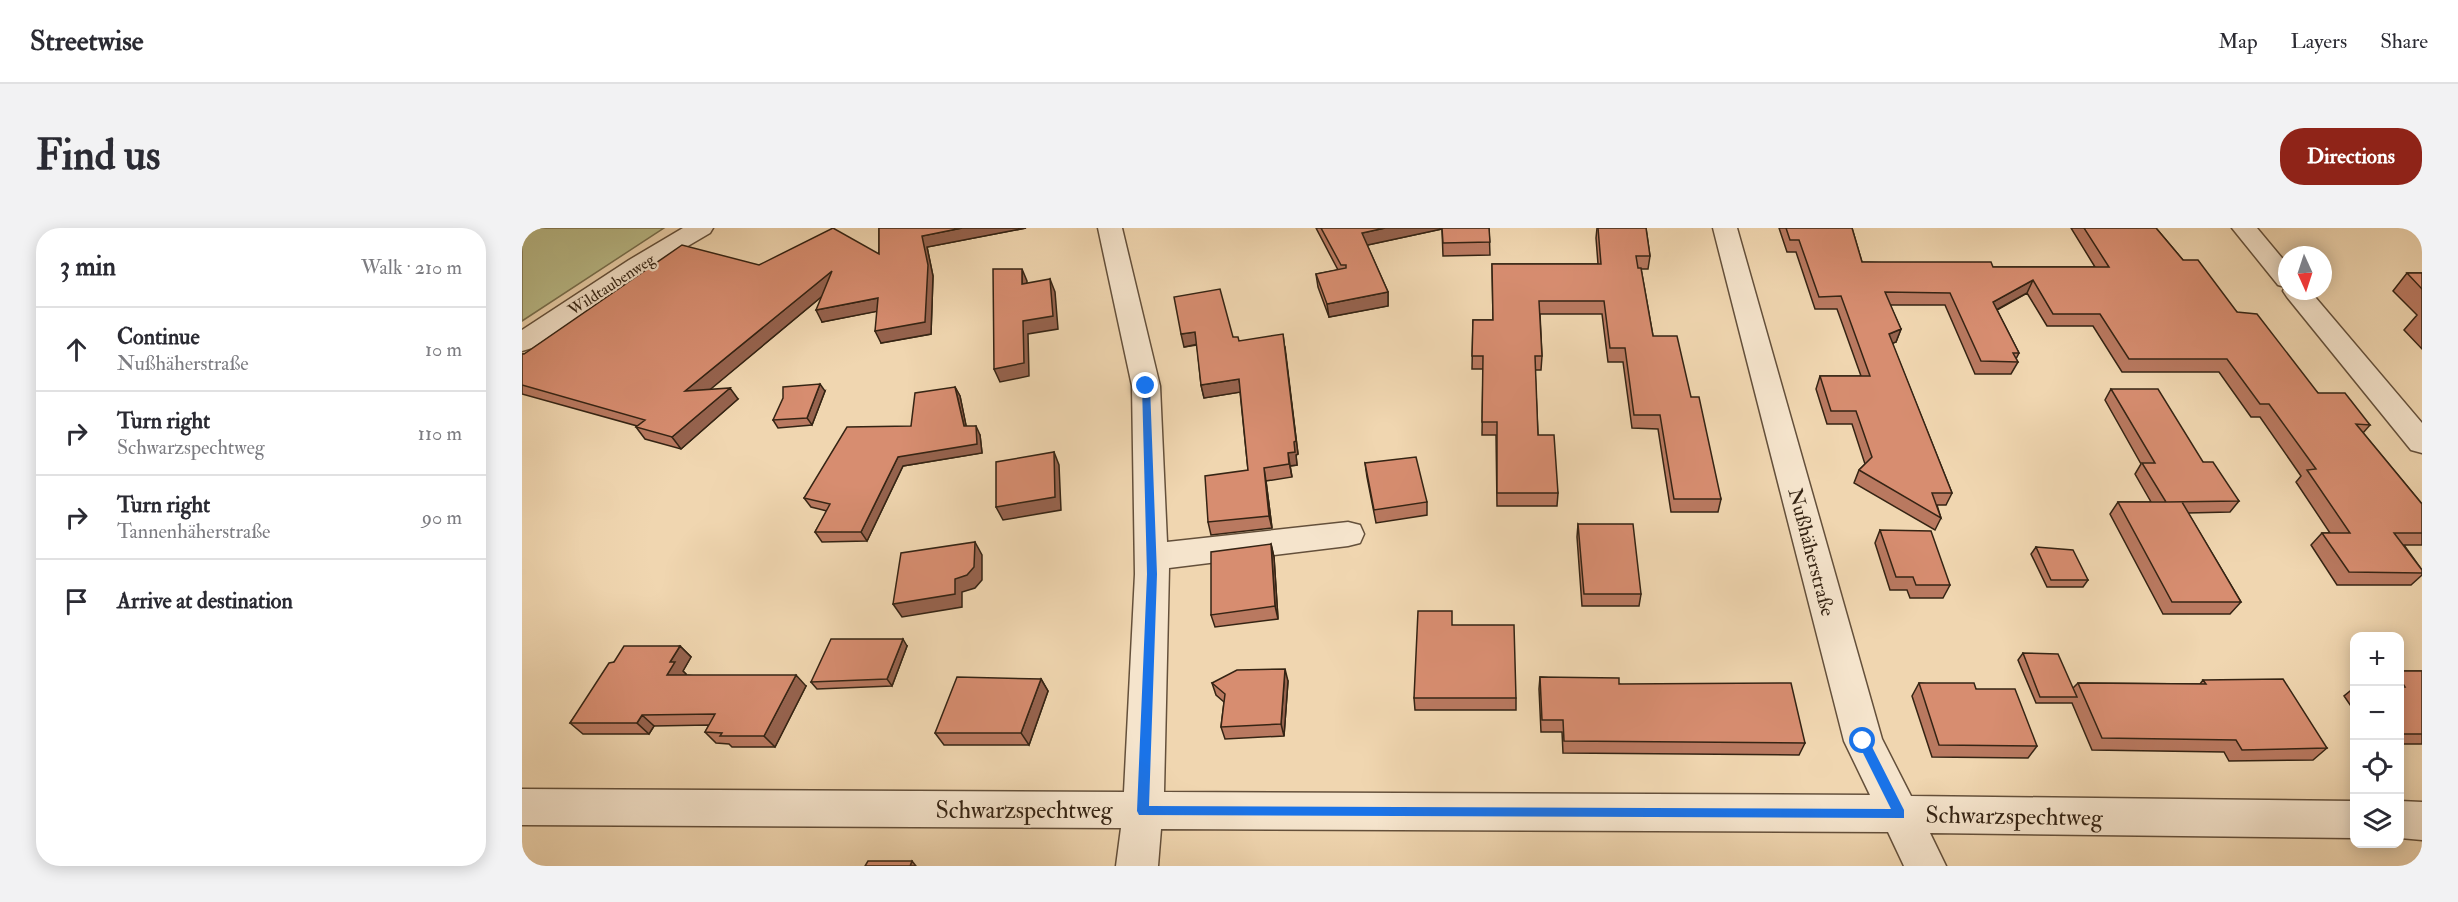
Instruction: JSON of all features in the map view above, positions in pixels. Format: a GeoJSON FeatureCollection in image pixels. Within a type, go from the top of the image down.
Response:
{"type":"FeatureCollection","features":[{"type":"Feature","properties":{"kind":"street","name":"Wildtaubenweg"},"geometry":{"type":"LineString","coordinates":[[522,342],[638,265],[701,228]]}},
{"type":"Feature","properties":{"kind":"street"},"geometry":{"type":"LineString","coordinates":[[1110,228],[1146,386],[1151,557],[1143,811],[1137,866]]}},
{"type":"Feature","properties":{"kind":"street","name":"Nußhäherstraße"},"geometry":{"type":"LineString","coordinates":[[1725,228],[1863,741],[1925,866]]}},
{"type":"Feature","properties":{"kind":"street"},"geometry":{"type":"LineString","coordinates":[[2244,228],[2278,269]]}},
{"type":"Feature","properties":{"kind":"street"},"geometry":{"type":"LineString","coordinates":[[2303,300],[2422,443]]}},
{"type":"Feature","properties":{"kind":"street"},"geometry":{"type":"LineString","coordinates":[[1151,557],[1348,534]]}},
{"type":"Feature","properties":{"kind":"street","name":"Schwarzspechtweg"},"geometry":{"type":"LineString","coordinates":[[522,807],[1899,814],[2350,820]]}},
{"type":"Feature","properties":{"kind":"street"},"geometry":{"type":"LineString","coordinates":[[2404,820],[2422,820]]}},
{"type":"Feature","properties":{"kind":"green space"},"geometry":{"type":"Polygon","coordinates":[[[522,228],[664,228],[522,321],[522,228]]]}},
{"type":"Feature","properties":{"kind":"building"},"geometry":{"type":"Polygon","coordinates":[[[833,228],[879,254],[879,228],[962,228],[922,236],[928,265],[925,322],[875,331],[878,298],[816,310],[832,271],[685,391],[730,388],[672,437],[636,427],[645,420],[522,385],[522,354],[682,245],[759,265],[833,228]]]}},
{"type":"Feature","properties":{"kind":"building"},"geometry":{"type":"Polygon","coordinates":[[[1321,228],[1385,228],[1362,233],[1388,292],[1327,304],[1316,274],[1346,268],[1346,265],[1341,265],[1321,228]]]}},
{"type":"Feature","properties":{"kind":"building"},"geometry":{"type":"Polygon","coordinates":[[[1442,228],[1489,228],[1490,242],[1443,243],[1442,228]]]}},
{"type":"Feature","properties":{"kind":"building"},"geometry":{"type":"Polygon","coordinates":[[[1598,228],[1646,228],[1650,256],[1636,256],[1638,268],[1641,268],[1653,336],[1677,336],[1691,397],[1699,397],[1721,499],[1674,499],[1660,415],[1634,415],[1625,348],[1610,348],[1604,301],[1539,301],[1542,356],[1535,356],[1538,435],[1554,435],[1558,493],[1497,493],[1497,422],[1482,422],[1483,356],[1472,356],[1473,320],[1493,320],[1492,264],[1601,264],[1598,228]]]}},
{"type":"Feature","properties":{"kind":"building"},"geometry":{"type":"Polygon","coordinates":[[[1786,228],[1852,228],[1862,262],[1991,262],[1993,267],[2109,267],[2084,228],[2156,228],[2183,260],[2198,260],[2237,312],[2257,314],[2318,393],[2345,393],[2370,425],[2356,424],[2422,504],[2422,533],[2394,533],[2422,573],[2349,572],[2322,533],[2350,533],[2307,470],[2316,469],[2269,404],[2260,404],[2227,359],[2129,359],[2100,314],[2053,314],[2033,280],[1993,302],[2019,353],[2013,353],[2018,362],[1981,361],[1950,293],[1885,292],[1901,329],[1889,334],[1952,493],[1932,493],[1941,518],[1859,470],[1872,457],[1856,411],[1831,411],[1820,376],[1870,376],[1841,296],[1819,297],[1799,240],[1790,240],[1786,228]]]}},
{"type":"Feature","properties":{"kind":"building"},"geometry":{"type":"Polygon","coordinates":[[[993,269],[1022,269],[1022,284],[1050,279],[1053,316],[1023,321],[1024,363],[994,369],[993,269]]]}},
{"type":"Feature","properties":{"kind":"building"},"geometry":{"type":"Polygon","coordinates":[[[2407,273],[2422,273],[2422,289],[2407,273]]]}},
{"type":"Feature","properties":{"kind":"building"},"geometry":{"type":"Polygon","coordinates":[[[1220,289],[1233,337],[1238,337],[1239,341],[1283,334],[1296,441],[1294,442],[1295,452],[1288,453],[1289,464],[1264,468],[1269,516],[1208,522],[1205,476],[1248,470],[1239,379],[1201,385],[1195,332],[1181,334],[1174,297],[1220,289]]]}},
{"type":"Feature","properties":{"kind":"building"},"geometry":{"type":"Polygon","coordinates":[[[820,384],[807,418],[773,420],[783,398],[783,387],[820,384]]]}},
{"type":"Feature","properties":{"kind":"building"},"geometry":{"type":"Polygon","coordinates":[[[955,387],[964,426],[976,426],[977,444],[898,457],[861,532],[815,532],[830,504],[804,498],[847,427],[911,426],[915,393],[955,387]]]}},
{"type":"Feature","properties":{"kind":"building"},"geometry":{"type":"Polygon","coordinates":[[[2111,389],[2158,389],[2203,462],[2213,462],[2239,501],[2166,502],[2142,463],[2155,463],[2111,389]]]}},
{"type":"Feature","properties":{"kind":"building"},"geometry":{"type":"Polygon","coordinates":[[[1054,452],[1055,497],[996,507],[996,462],[1054,452]]]}},
{"type":"Feature","properties":{"kind":"building"},"geometry":{"type":"Polygon","coordinates":[[[1416,457],[1427,502],[1374,510],[1365,463],[1416,457]]]}},
{"type":"Feature","properties":{"kind":"building"},"geometry":{"type":"Polygon","coordinates":[[[2118,502],[2182,502],[2241,602],[2172,602],[2118,502]]]}},
{"type":"Feature","properties":{"kind":"building"},"geometry":{"type":"Polygon","coordinates":[[[1578,524],[1633,524],[1641,594],[1584,594],[1578,524]]]}},
{"type":"Feature","properties":{"kind":"building"},"geometry":{"type":"Polygon","coordinates":[[[1880,530],[1931,531],[1950,585],[1916,585],[1913,577],[1896,577],[1880,530]]]}},
{"type":"Feature","properties":{"kind":"building"},"geometry":{"type":"Polygon","coordinates":[[[975,542],[974,567],[967,575],[955,579],[955,594],[893,604],[901,553],[975,542]]]}},
{"type":"Feature","properties":{"kind":"building"},"geometry":{"type":"Polygon","coordinates":[[[1271,544],[1275,606],[1211,615],[1211,552],[1271,544]]]}},
{"type":"Feature","properties":{"kind":"building"},"geometry":{"type":"Polygon","coordinates":[[[2036,547],[2073,550],[2088,580],[2051,580],[2036,547]]]}},
{"type":"Feature","properties":{"kind":"building"},"geometry":{"type":"Polygon","coordinates":[[[1418,611],[1452,611],[1452,625],[1514,625],[1516,698],[1414,698],[1418,611]]]}},
{"type":"Feature","properties":{"kind":"building"},"geometry":{"type":"Polygon","coordinates":[[[831,639],[903,639],[887,679],[811,682],[831,639]]]}},
{"type":"Feature","properties":{"kind":"building"},"geometry":{"type":"Polygon","coordinates":[[[624,646],[680,646],[670,662],[675,662],[667,675],[796,675],[764,736],[720,736],[722,733],[705,732],[715,714],[642,715],[637,723],[570,723],[609,663],[614,662],[624,646]]]}},
{"type":"Feature","properties":{"kind":"building"},"geometry":{"type":"Polygon","coordinates":[[[2023,653],[2058,654],[2077,697],[2040,697],[2023,653]]]}},
{"type":"Feature","properties":{"kind":"building"},"geometry":{"type":"Polygon","coordinates":[[[1285,669],[1281,724],[1221,727],[1225,694],[1212,683],[1237,670],[1285,669]]]}},
{"type":"Feature","properties":{"kind":"building"},"geometry":{"type":"Polygon","coordinates":[[[2404,671],[2422,671],[2422,734],[2404,734],[2404,671]]]}},
{"type":"Feature","properties":{"kind":"building"},"geometry":{"type":"Polygon","coordinates":[[[957,677],[1041,679],[1021,733],[935,733],[957,677]]]}},
{"type":"Feature","properties":{"kind":"building"},"geometry":{"type":"Polygon","coordinates":[[[1540,677],[1619,678],[1619,684],[1791,683],[1805,743],[1564,741],[1563,720],[1542,720],[1540,677]]]}},
{"type":"Feature","properties":{"kind":"building"},"geometry":{"type":"Polygon","coordinates":[[[2283,679],[2327,748],[2242,750],[2236,740],[2102,738],[2078,683],[2206,684],[2203,680],[2283,679]]]}},
{"type":"Feature","properties":{"kind":"building"},"geometry":{"type":"Polygon","coordinates":[[[1919,683],[1974,683],[1976,689],[2015,689],[2037,746],[1939,745],[1919,683]]]}},
{"type":"Feature","properties":{"kind":"building"},"geometry":{"type":"Polygon","coordinates":[[[868,861],[912,861],[910,866],[865,866],[868,861]]]}},
{"type":"Feature","properties":{"kind":"route"},"geometry":{"type":"LineString","coordinates":[[1146,386],[1152,574],[1143,811],[1899,814],[1863,741]]}}]}
